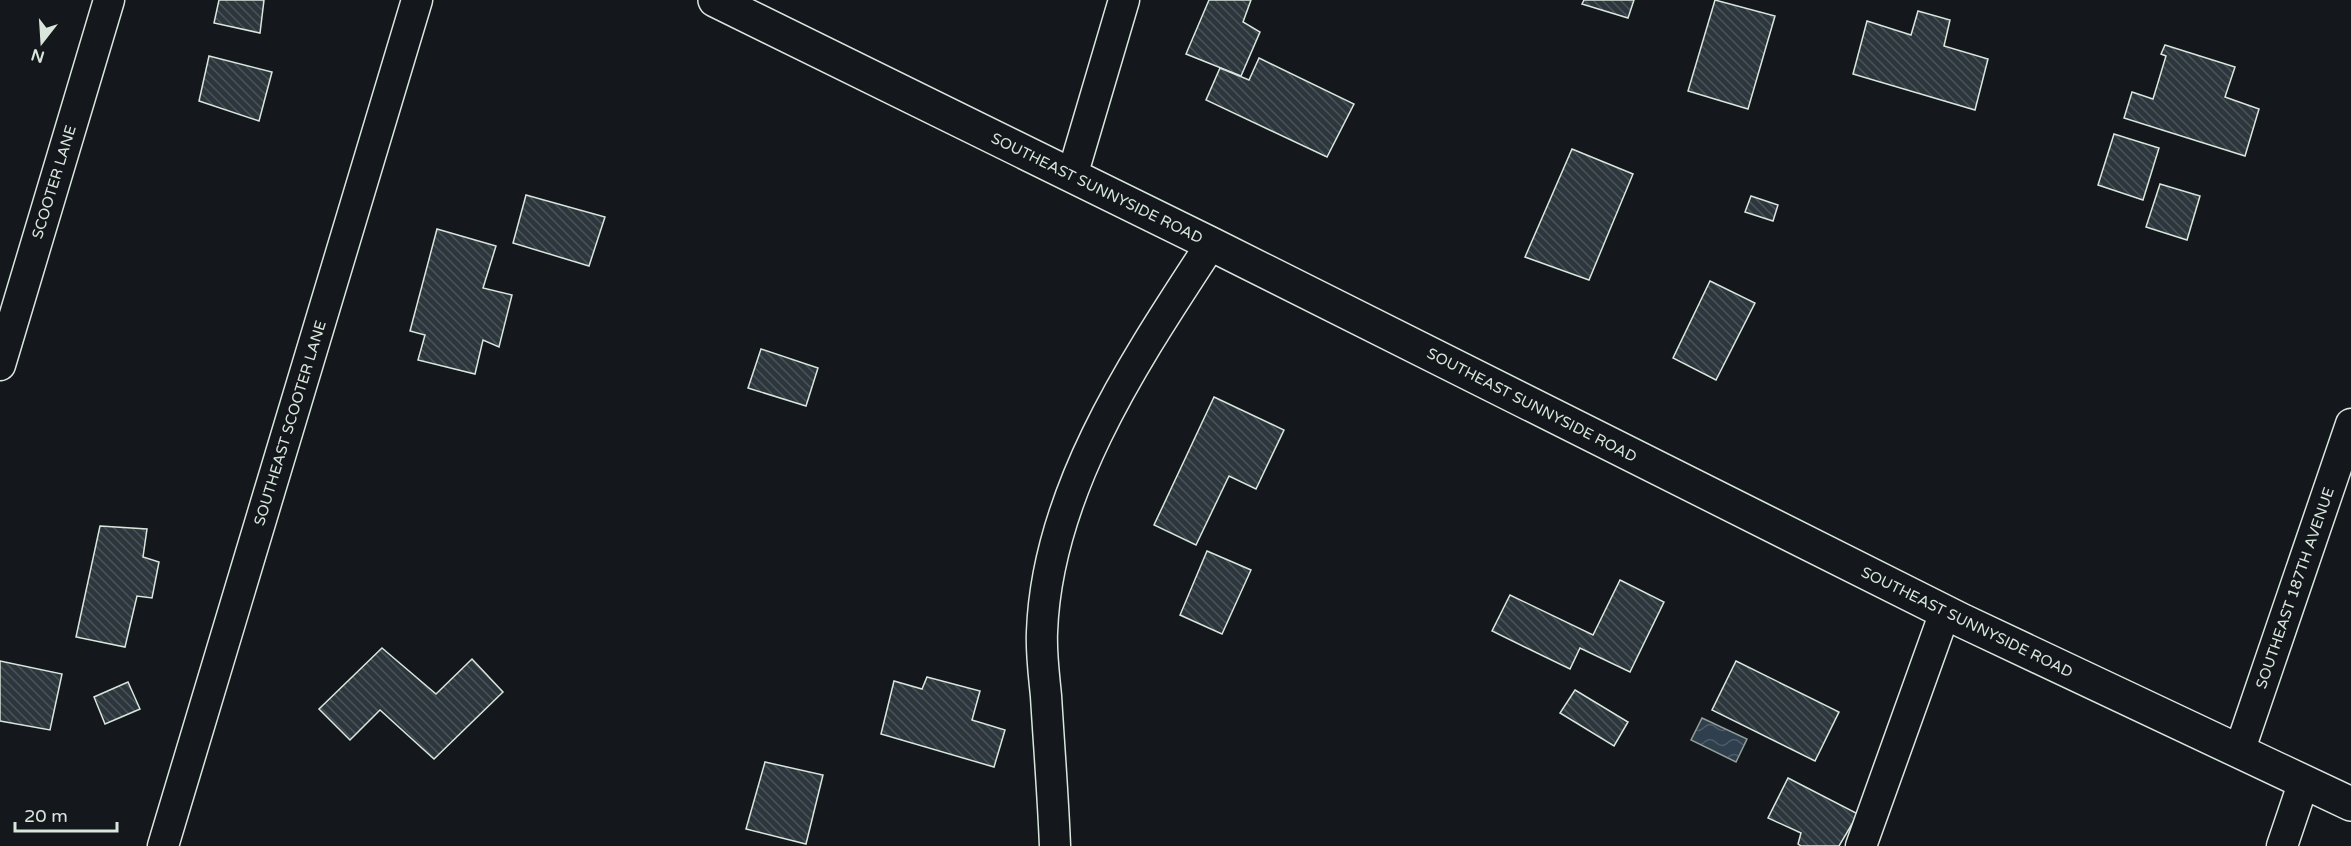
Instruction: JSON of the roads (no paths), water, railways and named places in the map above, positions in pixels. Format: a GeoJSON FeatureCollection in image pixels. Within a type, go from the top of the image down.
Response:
{"type":"FeatureCollection","features":[{"type":"Feature","properties":{"kind":"main road","name":"SOUTHEAST SUNNYSIDE ROAD"},"geometry":{"type":"LineString","coordinates":[[716,0],[1211,244],[1945,612],[2303,784],[2351,804]]}},
{"type":"Feature","properties":{"kind":"street","name":"SCOOTER LANE"},"geometry":{"type":"LineString","coordinates":[[0,365],[109,0]]}},
{"type":"Feature","properties":{"kind":"street","name":"SOUTHEAST SCOOTER LANE"},"geometry":{"type":"LineString","coordinates":[[163,846],[417,0]]}},
{"type":"Feature","properties":{"kind":"street"},"geometry":{"type":"LineString","coordinates":[[1072,176],[1124,0]]}},
{"type":"Feature","properties":{"kind":"street"},"geometry":{"type":"LineString","coordinates":[[1055,846],[1041,633],[1049,568],[1078,476],[1106,416],[1162,320],[1211,244]]}},
{"type":"Feature","properties":{"kind":"street","name":"SOUTHEAST 187TH AVENUE"},"geometry":{"type":"LineString","coordinates":[[2239,752],[2351,424]]}},
{"type":"Feature","properties":{"kind":"street"},"geometry":{"type":"LineString","coordinates":[[1861,846],[1945,612]]}},
{"type":"Feature","properties":{"kind":"street"},"geometry":{"type":"LineString","coordinates":[[2282,846],[2303,784]]}},
{"type":"Feature","properties":{"kind":"water"},"geometry":{"type":"Polygon","coordinates":[[[1702,718],[1747,739],[1736,762],[1691,740],[1702,718]]]}}]}
